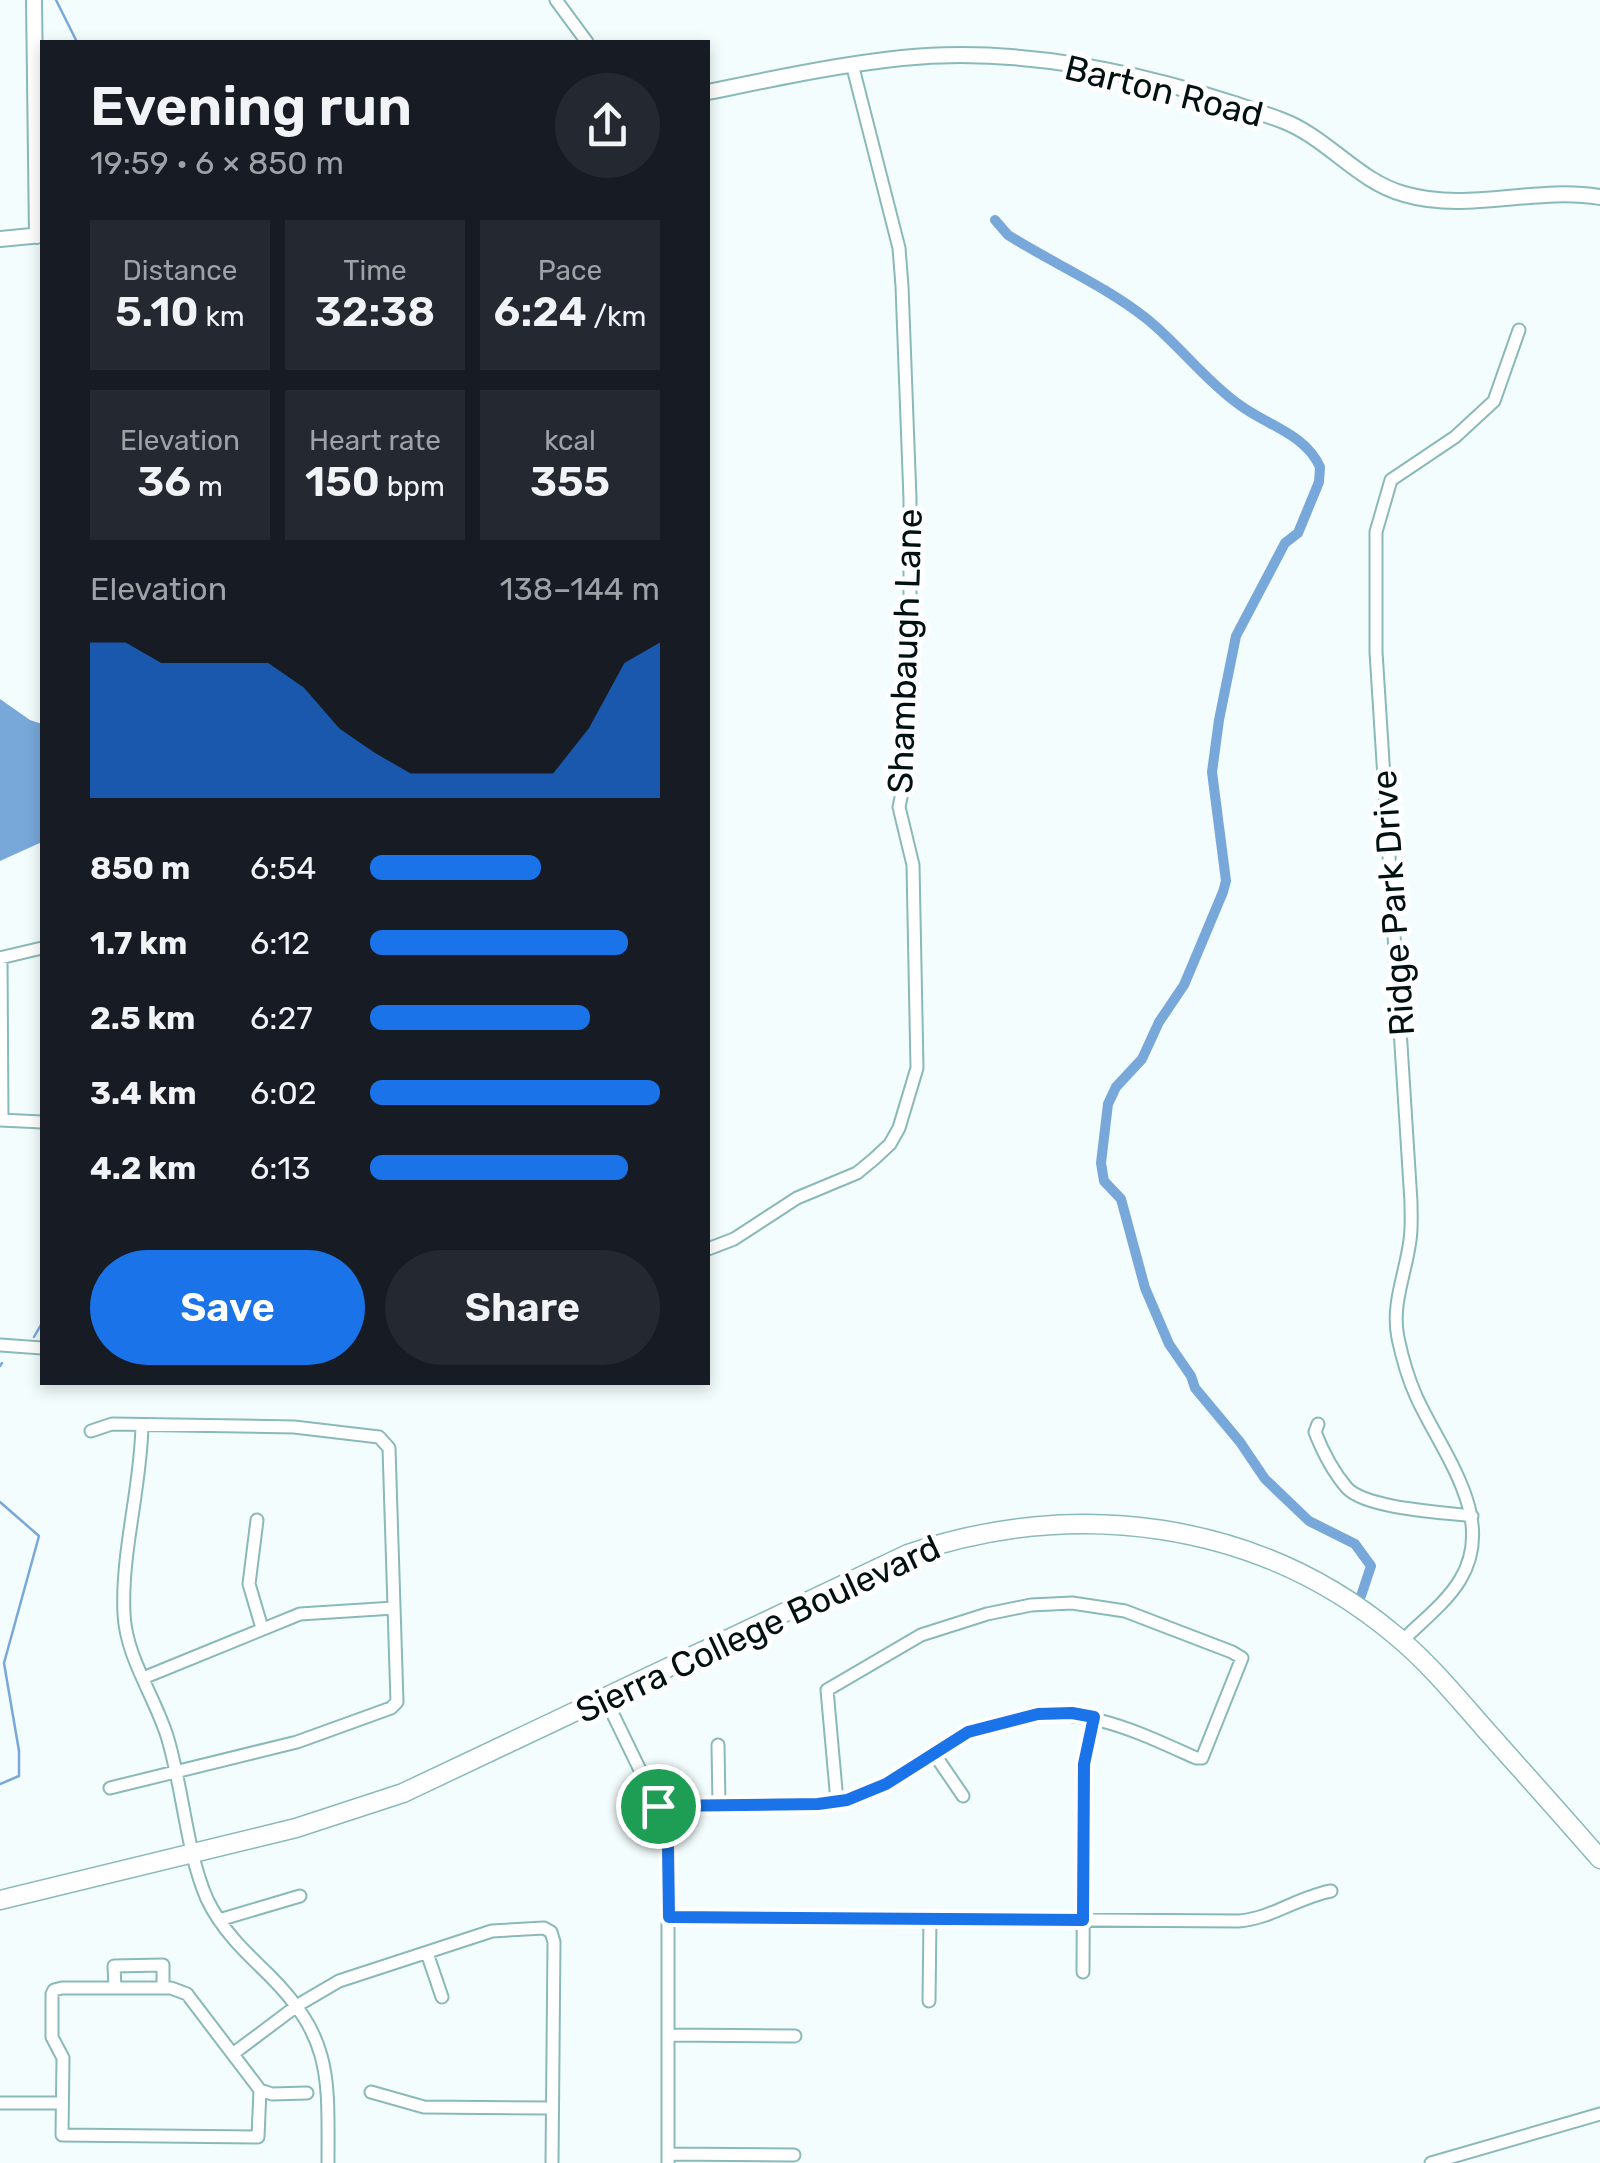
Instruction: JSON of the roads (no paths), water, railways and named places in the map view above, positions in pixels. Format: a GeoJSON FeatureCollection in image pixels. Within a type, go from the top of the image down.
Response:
{"type":"FeatureCollection","features":[{"type":"Feature","properties":{"kind":"main road","name":"Sierra College Boulevard"},"geometry":{"type":"LineString","coordinates":[[0,1900],[314,1823],[403,1792],[908,1554],[981,1532],[1057,1522],[1162,1528],[1244,1550],[1295,1570],[1333,1592],[1402,1640],[1431,1668],[1600,1859]]}},
{"type":"Feature","properties":{"kind":"street"},"geometry":{"type":"LineString","coordinates":[[0,239],[40,236],[34,0]]}},
{"type":"Feature","properties":{"kind":"street"},"geometry":{"type":"LineString","coordinates":[[556,0],[586,40]]}},
{"type":"Feature","properties":{"kind":"street","name":"Barton Road"},"geometry":{"type":"LineString","coordinates":[[710,92],[852,64],[906,58],[1068,64],[1134,76],[1282,120],[1306,131],[1372,179],[1400,194],[1440,202],[1550,194],[1600,197]]}},
{"type":"Feature","properties":{"kind":"street","name":"Shambaugh Lane"},"geometry":{"type":"LineString","coordinates":[[710,1247],[734,1240],[797,1198],[857,1173],[874,1159],[890,1144],[899,1128],[917,1068],[914,864],[899,807],[905,778],[910,626],[910,499],[900,248],[852,64]]}},
{"type":"Feature","properties":{"kind":"street","name":"Ridge Park Drive"},"geometry":{"type":"LineString","coordinates":[[1402,1640],[1462,1576],[1473,1542],[1472,1516],[1456,1475],[1414,1393],[1398,1334],[1398,1292],[1410,1237],[1410,1170],[1376,652],[1376,532],[1392,480],[1455,438],[1494,401],[1518,330]]}},
{"type":"Feature","properties":{"kind":"street"},"geometry":{"type":"LineString","coordinates":[[40,948],[0,958],[1,1120],[40,1122]]}},
{"type":"Feature","properties":{"kind":"street"},"geometry":{"type":"LineString","coordinates":[[0,1346],[40,1348]]}},
{"type":"Feature","properties":{"kind":"street"},"geometry":{"type":"LineString","coordinates":[[142,1424],[140,1476],[124,1604],[129,1643],[163,1725],[203,1888],[219,1920],[298,2006],[316,2037],[324,2062],[328,2163]]}},
{"type":"Feature","properties":{"kind":"street"},"geometry":{"type":"LineString","coordinates":[[90,1431],[104,1425],[142,1424],[303,1428],[379,1437],[389,1448],[397,1702],[391,1708],[297,1742],[110,1788]]}},
{"type":"Feature","properties":{"kind":"street"},"geometry":{"type":"LineString","coordinates":[[1318,1424],[1315,1432],[1328,1458],[1358,1496],[1384,1504],[1472,1516]]}},
{"type":"Feature","properties":{"kind":"street"},"geometry":{"type":"LineString","coordinates":[[257,1520],[249,1584],[262,1628]]}},
{"type":"Feature","properties":{"kind":"street"},"geometry":{"type":"LineString","coordinates":[[658,1806],[837,1802],[877,1788],[968,1732],[1026,1716],[1060,1713],[1094,1717],[1202,1758],[1242,1658],[1140,1616],[1082,1604],[1020,1606],[934,1630],[901,1645],[827,1690],[837,1802]]}},
{"type":"Feature","properties":{"kind":"street"},"geometry":{"type":"LineString","coordinates":[[143,1678],[262,1628],[314,1612],[394,1608]]}},
{"type":"Feature","properties":{"kind":"street"},"geometry":{"type":"LineString","coordinates":[[605,1698],[658,1806],[668,1846],[668,2158],[794,2155]]}},
{"type":"Feature","properties":{"kind":"street"},"geometry":{"type":"LineString","coordinates":[[1082,1972],[1084,1764],[1094,1717]]}},
{"type":"Feature","properties":{"kind":"street"},"geometry":{"type":"LineString","coordinates":[[718,1745],[719,1805]]}},
{"type":"Feature","properties":{"kind":"street"},"geometry":{"type":"LineString","coordinates":[[934,1752],[963,1796]]}},
{"type":"Feature","properties":{"kind":"street"},"geometry":{"type":"LineString","coordinates":[[669,1917],[1254,1920],[1331,1890]]}},
{"type":"Feature","properties":{"kind":"street"},"geometry":{"type":"LineString","coordinates":[[219,1920],[300,1896]]}},
{"type":"Feature","properties":{"kind":"street"},"geometry":{"type":"LineString","coordinates":[[929,2001],[930,1919]]}},
{"type":"Feature","properties":{"kind":"street"},"geometry":{"type":"LineString","coordinates":[[234,2052],[339,1982],[501,1930],[544,1928],[554,1942],[552,2163]]}},
{"type":"Feature","properties":{"kind":"street"},"geometry":{"type":"LineString","coordinates":[[427,1953],[442,1996]]}},
{"type":"Feature","properties":{"kind":"street"},"geometry":{"type":"LineString","coordinates":[[115,1988],[114,1966],[163,1965],[164,1988]]}},
{"type":"Feature","properties":{"kind":"street"},"geometry":{"type":"LineString","coordinates":[[62,1988],[115,1988],[164,1988],[187,1994],[260,2090],[258,2137],[62,2135],[63,2058],[52,2037],[52,1994],[62,1988]]}},
{"type":"Feature","properties":{"kind":"street"},"geometry":{"type":"LineString","coordinates":[[668,2035],[795,2036]]}},
{"type":"Feature","properties":{"kind":"street"},"geometry":{"type":"LineString","coordinates":[[260,2090],[272,2094],[307,2093]]}},
{"type":"Feature","properties":{"kind":"street"},"geometry":{"type":"LineString","coordinates":[[371,2092],[424,2107],[552,2108]]}},
{"type":"Feature","properties":{"kind":"street"},"geometry":{"type":"LineString","coordinates":[[0,2103],[62,2103]]}},
{"type":"Feature","properties":{"kind":"street"},"geometry":{"type":"LineString","coordinates":[[1431,2163],[1453,2160],[1600,2114]]}},
{"type":"Feature","properties":{"kind":"water"},"geometry":{"type":"Polygon","coordinates":[[[0,699],[40,723],[40,843],[0,861],[0,699]]]}},
{"type":"Feature","properties":{"kind":"waterway"},"geometry":{"type":"LineString","coordinates":[[56,0],[76,40]]}},
{"type":"Feature","properties":{"kind":"waterway"},"geometry":{"type":"LineString","coordinates":[[995,220],[1008,235],[1147,319],[1225,394],[1305,446],[1320,467],[1319,482],[1298,533],[1285,543],[1236,636],[1212,772],[1226,881],[1223,892],[1184,985],[1159,1022],[1142,1059],[1116,1087],[1108,1104],[1101,1163],[1104,1181],[1121,1199],[1145,1288],[1169,1344],[1195,1388],[1265,1479],[1309,1521],[1355,1544],[1371,1566],[1361,1596]]}},
{"type":"Feature","properties":{"kind":"waterway"},"geometry":{"type":"LineString","coordinates":[[34,1337],[40,1326]]}},
{"type":"Feature","properties":{"kind":"waterway"},"geometry":{"type":"LineString","coordinates":[[0,1502],[39,1536],[4,1663],[19,1751],[19,1776],[0,1784]]}}]}
